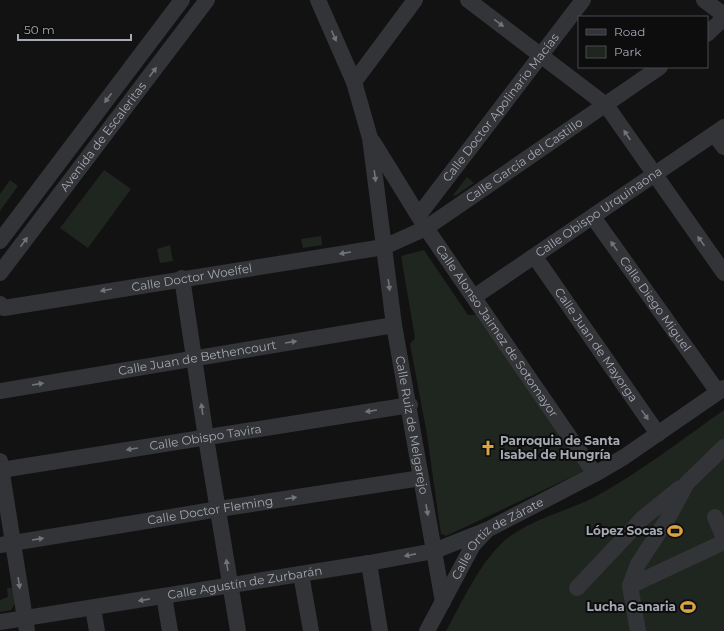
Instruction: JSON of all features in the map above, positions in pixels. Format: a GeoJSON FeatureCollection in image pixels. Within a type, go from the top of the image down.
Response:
{"type":"FeatureCollection","features":[{"type":"Feature","properties":{"kind":"street","name":"Avenida de Escaleritas"},"geometry":{"type":"LineString","coordinates":[[0,241],[182,0]]}},
{"type":"Feature","properties":{"kind":"street","name":"Avenida de Escaleritas"},"geometry":{"type":"LineString","coordinates":[[0,273],[207,0]]}},
{"type":"Feature","properties":{"kind":"street"},"geometry":{"type":"LineString","coordinates":[[318,0],[354,82],[370,138]]}},
{"type":"Feature","properties":{"kind":"street"},"geometry":{"type":"LineString","coordinates":[[354,82],[415,0]]}},
{"type":"Feature","properties":{"kind":"street"},"geometry":{"type":"LineString","coordinates":[[468,0],[606,105],[724,273]]}},
{"type":"Feature","properties":{"kind":"street","name":"Calle Doctor Apolinario Macías"},"geometry":{"type":"LineString","coordinates":[[422,222],[541,55],[583,0]]}},
{"type":"Feature","properties":{"kind":"street"},"geometry":{"type":"LineString","coordinates":[[704,0],[724,16],[708,33]]}},
{"type":"Feature","properties":{"kind":"street","name":"Calle García del Castillo"},"geometry":{"type":"LineString","coordinates":[[384,247],[606,105],[659,68]]}},
{"type":"Feature","properties":{"kind":"street"},"geometry":{"type":"LineString","coordinates":[[719,130],[724,147]]}},
{"type":"Feature","properties":{"kind":"street","name":"Calle Obispo Urquinaona"},"geometry":{"type":"LineString","coordinates":[[474,297],[535,257],[719,130]]}},
{"type":"Feature","properties":{"kind":"street","name":"Calle Alonso Jaimez de Sotomayor"},"geometry":{"type":"LineString","coordinates":[[370,138],[422,222],[595,474]]}},
{"type":"Feature","properties":{"kind":"street","name":"Calle Ruiz de Melgarejo"},"geometry":{"type":"LineString","coordinates":[[370,138],[394,325],[410,405],[421,478],[443,602]]}},
{"type":"Feature","properties":{"kind":"street","name":"Calle Diego Miguel"},"geometry":{"type":"LineString","coordinates":[[593,217],[721,390]]}},
{"type":"Feature","properties":{"kind":"street","name":"Calle Doctor Woelfel"},"geometry":{"type":"LineString","coordinates":[[2,307],[384,247]]}},
{"type":"Feature","properties":{"kind":"street","name":"Calle Juan de Mayorga"},"geometry":{"type":"LineString","coordinates":[[535,257],[658,434]]}},
{"type":"Feature","properties":{"kind":"street"},"geometry":{"type":"LineString","coordinates":[[182,278],[206,438],[219,509],[238,631]]}},
{"type":"Feature","properties":{"kind":"street","name":"Calle Juan de Bethencourt"},"geometry":{"type":"LineString","coordinates":[[0,391],[394,325]]}},
{"type":"Feature","properties":{"kind":"street","name":"Calle Ortiz de Zárate"},"geometry":{"type":"LineString","coordinates":[[427,631],[473,545],[487,530],[595,474],[624,457],[721,390]]}},
{"type":"Feature","properties":{"kind":"street","name":"Calle Obispo Tavira"},"geometry":{"type":"LineString","coordinates":[[1,466],[206,438],[410,405]]}},
{"type":"Feature","properties":{"kind":"street"},"geometry":{"type":"LineString","coordinates":[[577,588],[643,518],[687,483],[724,447]]}},
{"type":"Feature","properties":{"kind":"street"},"geometry":{"type":"LineString","coordinates":[[1,466],[7,544],[26,625]]}},
{"type":"Feature","properties":{"kind":"street","name":"Calle Doctor Fleming"},"geometry":{"type":"LineString","coordinates":[[7,544],[421,478]]}},
{"type":"Feature","properties":{"kind":"street"},"geometry":{"type":"LineString","coordinates":[[638,631],[630,586],[638,564],[667,520],[687,483]]}},
{"type":"Feature","properties":{"kind":"street"},"geometry":{"type":"LineString","coordinates":[[715,517],[724,538]]}},
{"type":"Feature","properties":{"kind":"street","name":"Calle Agustín de Zurbarán"},"geometry":{"type":"LineString","coordinates":[[0,622],[26,625],[93,608],[434,551],[487,530]]}},
{"type":"Feature","properties":{"kind":"street"},"geometry":{"type":"LineString","coordinates":[[630,586],[724,542]]}},
{"type":"Feature","properties":{"kind":"street"},"geometry":{"type":"LineString","coordinates":[[369,563],[380,631]]}},
{"type":"Feature","properties":{"kind":"street"},"geometry":{"type":"LineString","coordinates":[[301,574],[311,631]]}},
{"type":"Feature","properties":{"kind":"street"},"geometry":{"type":"LineString","coordinates":[[164,596],[170,631]]}},
{"type":"Feature","properties":{"kind":"street"},"geometry":{"type":"LineString","coordinates":[[93,608],[96,631]]}},
{"type":"Feature","properties":{"kind":"green space"},"geometry":{"type":"Polygon","coordinates":[[[104,170],[131,189],[88,248],[60,228],[104,170]]]}},
{"type":"Feature","properties":{"kind":"green space"},"geometry":{"type":"Polygon","coordinates":[[[467,177],[474,183],[455,196],[453,195],[467,177]]]}},
{"type":"Feature","properties":{"kind":"green space"},"geometry":{"type":"Polygon","coordinates":[[[10,180],[18,186],[0,211],[0,194],[10,180]]]}},
{"type":"Feature","properties":{"kind":"green space"},"geometry":{"type":"Polygon","coordinates":[[[321,236],[322,245],[303,248],[301,239],[321,236]]]}},
{"type":"Feature","properties":{"kind":"green space"},"geometry":{"type":"Polygon","coordinates":[[[170,245],[173,261],[160,263],[157,249],[170,245]]]}},
{"type":"Feature","properties":{"kind":"green space"},"geometry":{"type":"Polygon","coordinates":[[[424,250],[468,315],[476,315],[583,470],[582,472],[446,536],[441,534],[427,435],[410,344],[415,338],[401,256],[424,250]]]}},
{"type":"Feature","properties":{"kind":"green space","name":"López Socas"},"geometry":{"type":"Polygon","coordinates":[[[724,410],[724,631],[446,631],[486,561],[503,542],[522,529],[546,517],[593,498],[610,488],[643,467],[724,410]]]}},
{"type":"Feature","properties":{"kind":"green space"},"geometry":{"type":"Polygon","coordinates":[[[7,588],[13,588],[16,602],[11,610],[0,612],[0,600],[8,597],[7,588]]]}},
{"type":"Feature","properties":{"kind":"place","name":"Parroquia de Santa Isabel de Hungría"},"geometry":{"type":"Point","coordinates":[488,448]}},
{"type":"Feature","properties":{"kind":"place","name":"López Socas"},"geometry":{"type":"Point","coordinates":[675,531]}},
{"type":"Feature","properties":{"kind":"place","name":"Lucha Canaria"},"geometry":{"type":"Point","coordinates":[688,607]}}]}
